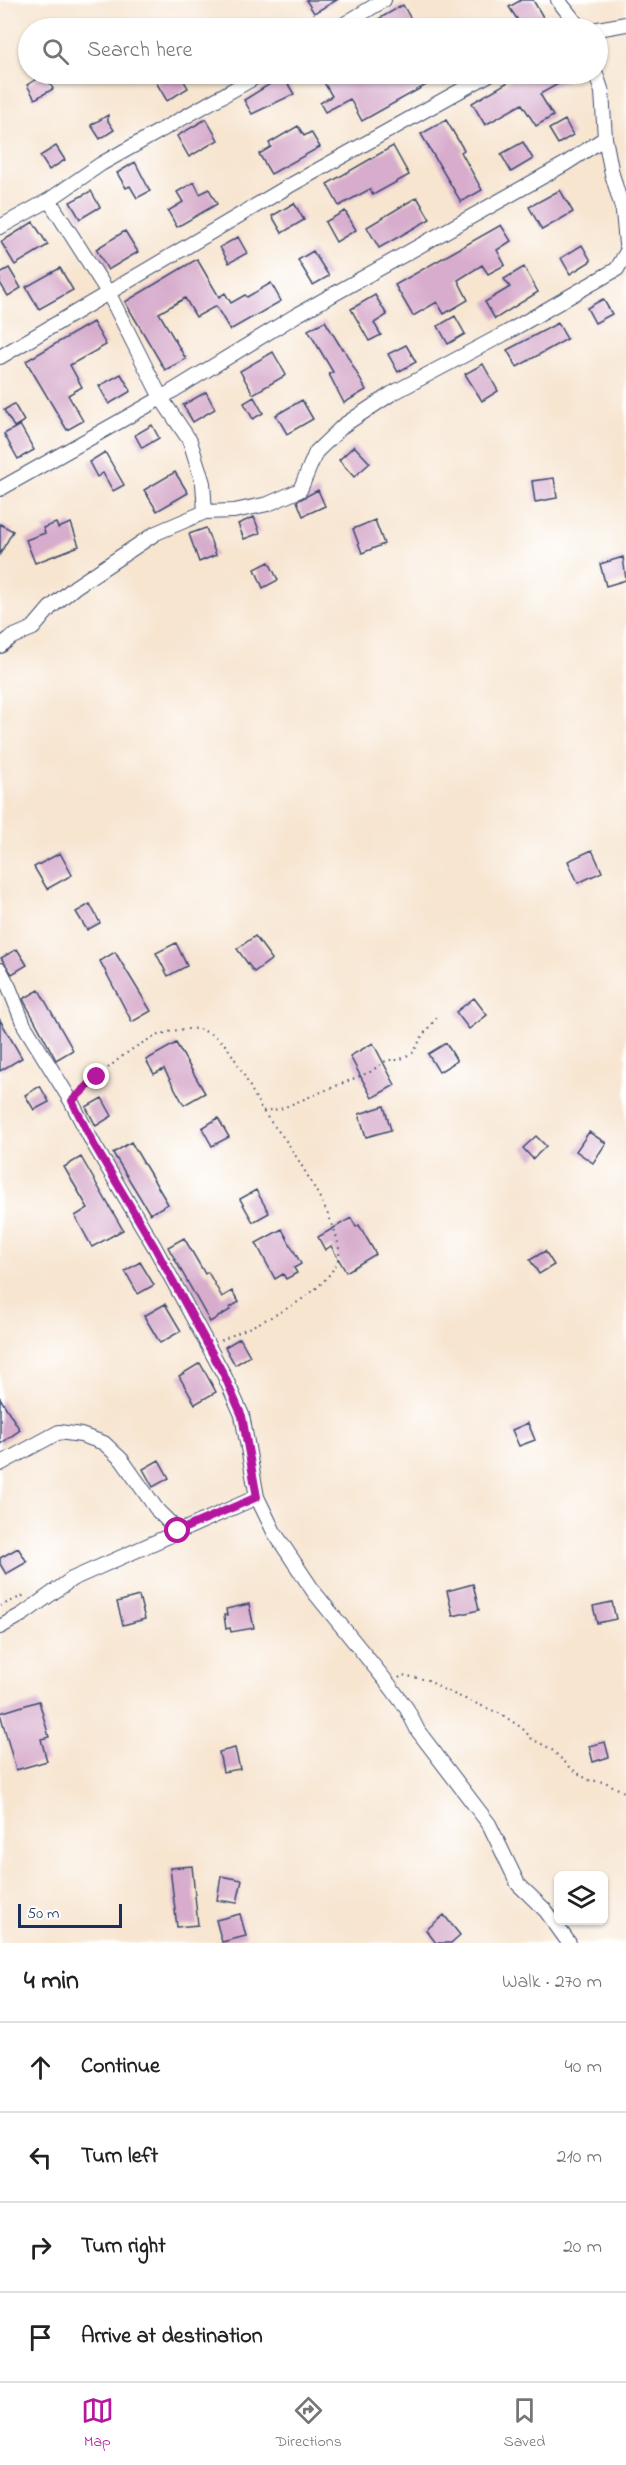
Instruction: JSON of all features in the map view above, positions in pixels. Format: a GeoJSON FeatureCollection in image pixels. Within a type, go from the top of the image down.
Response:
{"type":"FeatureCollection","features":[{"type":"Feature","properties":{"kind":"street"},"geometry":{"type":"LineString","coordinates":[[354,18],[384,0]]}},
{"type":"Feature","properties":{"kind":"street"},"geometry":{"type":"LineString","coordinates":[[558,0],[572,18]]}},
{"type":"Feature","properties":{"kind":"street"},"geometry":{"type":"LineString","coordinates":[[608,27],[626,24]]}},
{"type":"Feature","properties":{"kind":"street"},"geometry":{"type":"LineString","coordinates":[[0,227],[49,200],[101,164],[243,84]]}},
{"type":"Feature","properties":{"kind":"street"},"geometry":{"type":"LineString","coordinates":[[0,357],[298,180],[472,84]]}},
{"type":"Feature","properties":{"kind":"street"},"geometry":{"type":"LineString","coordinates":[[599,84],[602,92],[605,138],[612,174],[623,210],[626,244]]}},
{"type":"Feature","properties":{"kind":"street"},"geometry":{"type":"LineString","coordinates":[[0,489],[161,398],[295,316],[535,181],[605,138]]}},
{"type":"Feature","properties":{"kind":"street"},"geometry":{"type":"LineString","coordinates":[[49,200],[109,294],[161,398],[190,441],[202,483],[205,512]]}},
{"type":"Feature","properties":{"kind":"street"},"geometry":{"type":"LineString","coordinates":[[0,646],[12,637],[33,628],[50,608],[104,566],[156,533],[205,512],[234,511],[268,504],[300,490],[316,452],[344,425],[391,394],[506,333],[617,269],[626,253]]}},
{"type":"Feature","properties":{"kind":"street"},"geometry":{"type":"LineString","coordinates":[[0,970],[24,1025],[72,1101],[93,1143],[154,1246],[209,1346],[242,1416],[257,1497],[279,1540],[314,1592],[390,1686],[407,1709],[418,1731],[489,1824],[518,1884],[546,1911],[569,1943]]}},
{"type":"Feature","properties":{"kind":"street"},"geometry":{"type":"LineString","coordinates":[[0,1464],[59,1432],[81,1435],[105,1443],[122,1460],[158,1511],[178,1531]]}},
{"type":"Feature","properties":{"kind":"street"},"geometry":{"type":"LineString","coordinates":[[0,1627],[23,1614],[72,1579],[257,1497]]}},
{"type":"Feature","properties":{"kind":"path"},"geometry":{"type":"LineString","coordinates":[[263,1111],[279,1109],[370,1072],[387,1060],[399,1060],[414,1052],[422,1036],[438,1016]]}},
{"type":"Feature","properties":{"kind":"path"},"geometry":{"type":"LineString","coordinates":[[72,1101],[129,1049],[163,1032],[200,1029],[223,1042],[263,1111],[288,1144],[337,1232],[339,1258],[328,1275],[312,1292],[261,1322],[209,1346]]}},
{"type":"Feature","properties":{"kind":"path"},"geometry":{"type":"LineString","coordinates":[[390,1686],[402,1675],[428,1680],[444,1690],[501,1714],[522,1728],[532,1739],[551,1749],[572,1769],[588,1779],[605,1782],[626,1793]]}},
{"type":"Feature","properties":{"kind":"building"},"geometry":{"type":"Polygon","coordinates":[[[306,0],[337,0],[314,13],[306,0]]]}},
{"type":"Feature","properties":{"kind":"building"},"geometry":{"type":"Polygon","coordinates":[[[521,0],[533,0],[543,17],[516,18],[509,7],[521,0]]]}},
{"type":"Feature","properties":{"kind":"building"},"geometry":{"type":"Polygon","coordinates":[[[403,5],[410,18],[380,18],[403,5]]]}},
{"type":"Feature","properties":{"kind":"building"},"geometry":{"type":"Polygon","coordinates":[[[50,84],[53,89],[35,99],[27,85],[50,84]]]}},
{"type":"Feature","properties":{"kind":"building"},"geometry":{"type":"Polygon","coordinates":[[[157,84],[186,84],[188,88],[167,101],[157,84]]]}},
{"type":"Feature","properties":{"kind":"building"},"geometry":{"type":"Polygon","coordinates":[[[270,84],[288,84],[294,94],[252,114],[244,100],[270,84]]]}},
{"type":"Feature","properties":{"kind":"building"},"geometry":{"type":"Polygon","coordinates":[[[325,84],[428,84],[362,121],[350,99],[325,112],[320,103],[332,96],[325,84]]]}},
{"type":"Feature","properties":{"kind":"building"},"geometry":{"type":"Polygon","coordinates":[[[505,84],[558,84],[540,94],[553,116],[536,126],[522,104],[485,125],[472,103],[505,84]]]}},
{"type":"Feature","properties":{"kind":"building"},"geometry":{"type":"Polygon","coordinates":[[[108,115],[108,121],[114,130],[100,139],[91,125],[108,115]]]}},
{"type":"Feature","properties":{"kind":"building"},"geometry":{"type":"Polygon","coordinates":[[[206,119],[218,140],[189,157],[177,136],[206,119]]]}},
{"type":"Feature","properties":{"kind":"building"},"geometry":{"type":"Polygon","coordinates":[[[446,120],[464,150],[461,152],[482,190],[461,202],[421,134],[446,120]]]}},
{"type":"Feature","properties":{"kind":"building"},"geometry":{"type":"Polygon","coordinates":[[[565,120],[573,135],[558,144],[549,129],[565,120]]]}},
{"type":"Feature","properties":{"kind":"building"},"geometry":{"type":"Polygon","coordinates":[[[298,126],[304,136],[311,132],[320,147],[271,174],[259,154],[271,147],[269,143],[298,126]]]}},
{"type":"Feature","properties":{"kind":"building"},"geometry":{"type":"Polygon","coordinates":[[[523,142],[533,159],[511,172],[501,154],[523,142]]]}},
{"type":"Feature","properties":{"kind":"building"},"geometry":{"type":"Polygon","coordinates":[[[56,146],[65,160],[49,170],[40,156],[56,146]]]}},
{"type":"Feature","properties":{"kind":"building"},"geometry":{"type":"Polygon","coordinates":[[[393,146],[409,175],[373,195],[370,189],[339,206],[327,184],[393,146]]]}},
{"type":"Feature","properties":{"kind":"building"},"geometry":{"type":"Polygon","coordinates":[[[135,162],[150,191],[137,198],[130,186],[126,188],[117,173],[135,162]]]}},
{"type":"Feature","properties":{"kind":"building"},"geometry":{"type":"Polygon","coordinates":[[[194,182],[200,194],[209,189],[217,204],[177,227],[168,211],[183,202],[177,192],[194,182]]]}},
{"type":"Feature","properties":{"kind":"building"},"geometry":{"type":"Polygon","coordinates":[[[560,190],[573,212],[542,230],[529,207],[560,190]]]}},
{"type":"Feature","properties":{"kind":"building"},"geometry":{"type":"Polygon","coordinates":[[[91,191],[100,207],[80,219],[70,202],[91,191]]]}},
{"type":"Feature","properties":{"kind":"building"},"geometry":{"type":"Polygon","coordinates":[[[417,197],[430,219],[379,248],[367,227],[417,197]]]}},
{"type":"Feature","properties":{"kind":"building"},"geometry":{"type":"Polygon","coordinates":[[[294,203],[304,220],[282,233],[272,216],[294,203]]]}},
{"type":"Feature","properties":{"kind":"building"},"geometry":{"type":"Polygon","coordinates":[[[345,211],[356,230],[336,242],[325,222],[345,211]]]}},
{"type":"Feature","properties":{"kind":"building"},"geometry":{"type":"Polygon","coordinates":[[[33,222],[48,245],[15,265],[1,242],[33,222]]]}},
{"type":"Feature","properties":{"kind":"building"},"geometry":{"type":"Polygon","coordinates":[[[501,225],[511,241],[497,250],[505,265],[488,274],[482,265],[458,280],[468,300],[444,314],[437,302],[413,316],[395,285],[501,225]]]}},
{"type":"Feature","properties":{"kind":"building"},"geometry":{"type":"Polygon","coordinates":[[[125,231],[138,252],[108,270],[96,249],[125,231]]]}},
{"type":"Feature","properties":{"kind":"building"},"geometry":{"type":"Polygon","coordinates":[[[238,237],[247,253],[229,263],[220,247],[238,237]]]}},
{"type":"Feature","properties":{"kind":"building"},"geometry":{"type":"Polygon","coordinates":[[[582,245],[591,261],[570,274],[561,258],[582,245]]]}},
{"type":"Feature","properties":{"kind":"building"},"geometry":{"type":"Polygon","coordinates":[[[313,251],[329,276],[313,285],[298,260],[313,251]]]}},
{"type":"Feature","properties":{"kind":"building"},"geometry":{"type":"Polygon","coordinates":[[[197,259],[219,297],[225,293],[231,303],[271,283],[281,301],[230,330],[216,306],[196,317],[185,298],[159,313],[186,359],[165,370],[125,302],[197,259]]]}},
{"type":"Feature","properties":{"kind":"building"},"geometry":{"type":"Polygon","coordinates":[[[524,267],[538,292],[495,319],[485,302],[510,287],[504,279],[524,267]]]}},
{"type":"Feature","properties":{"kind":"building"},"geometry":{"type":"Polygon","coordinates":[[[9,268],[21,288],[8,296],[0,283],[0,273],[9,268]]]}},
{"type":"Feature","properties":{"kind":"building"},"geometry":{"type":"Polygon","coordinates":[[[60,268],[73,290],[39,309],[26,287],[60,268]]]}},
{"type":"Feature","properties":{"kind":"building"},"geometry":{"type":"Polygon","coordinates":[[[375,295],[387,315],[374,323],[381,335],[369,341],[351,309],[375,295]]]}},
{"type":"Feature","properties":{"kind":"building"},"geometry":{"type":"Polygon","coordinates":[[[603,299],[612,314],[595,323],[587,308],[603,299]]]}},
{"type":"Feature","properties":{"kind":"building"},"geometry":{"type":"Polygon","coordinates":[[[455,316],[465,334],[448,344],[438,326],[455,316]]]}},
{"type":"Feature","properties":{"kind":"building"},"geometry":{"type":"Polygon","coordinates":[[[325,321],[366,390],[344,403],[329,374],[333,372],[308,330],[325,321]]]}},
{"type":"Feature","properties":{"kind":"building"},"geometry":{"type":"Polygon","coordinates":[[[93,322],[106,345],[70,365],[82,387],[68,395],[83,421],[67,430],[26,361],[93,322]]]}},
{"type":"Feature","properties":{"kind":"building"},"geometry":{"type":"Polygon","coordinates":[[[558,323],[567,339],[517,367],[507,350],[558,323]]]}},
{"type":"Feature","properties":{"kind":"building"},"geometry":{"type":"Polygon","coordinates":[[[406,345],[416,362],[398,372],[388,354],[406,345]]]}},
{"type":"Feature","properties":{"kind":"building"},"geometry":{"type":"Polygon","coordinates":[[[273,352],[286,375],[253,394],[240,371],[273,352]]]}},
{"type":"Feature","properties":{"kind":"building"},"geometry":{"type":"Polygon","coordinates":[[[483,364],[498,391],[482,401],[465,374],[483,364]]]}},
{"type":"Feature","properties":{"kind":"building"},"geometry":{"type":"Polygon","coordinates":[[[121,374],[131,391],[109,404],[99,386],[121,374]]]}},
{"type":"Feature","properties":{"kind":"building"},"geometry":{"type":"Polygon","coordinates":[[[206,392],[215,409],[193,422],[183,405],[206,392]]]}},
{"type":"Feature","properties":{"kind":"building"},"geometry":{"type":"Polygon","coordinates":[[[254,397],[263,413],[253,419],[244,403],[254,397]]]}},
{"type":"Feature","properties":{"kind":"building"},"geometry":{"type":"Polygon","coordinates":[[[302,400],[313,419],[287,434],[276,415],[302,400]]]}},
{"type":"Feature","properties":{"kind":"building"},"geometry":{"type":"Polygon","coordinates":[[[14,404],[24,421],[14,427],[4,410],[14,404]]]}},
{"type":"Feature","properties":{"kind":"building"},"geometry":{"type":"Polygon","coordinates":[[[20,425],[34,450],[18,459],[4,434],[20,425]]]}},
{"type":"Feature","properties":{"kind":"building"},"geometry":{"type":"Polygon","coordinates":[[[152,425],[159,438],[142,448],[135,435],[152,425]]]}},
{"type":"Feature","properties":{"kind":"building"},"geometry":{"type":"Polygon","coordinates":[[[354,446],[370,463],[354,477],[339,460],[354,446]]]}},
{"type":"Feature","properties":{"kind":"building"},"geometry":{"type":"Polygon","coordinates":[[[105,452],[124,485],[113,491],[103,473],[97,477],[89,462],[105,452]]]}},
{"type":"Feature","properties":{"kind":"building"},"geometry":{"type":"Polygon","coordinates":[[[175,472],[188,493],[157,511],[144,490],[175,472]]]}},
{"type":"Feature","properties":{"kind":"building"},"geometry":{"type":"Polygon","coordinates":[[[554,478],[557,498],[535,502],[532,481],[554,478]]]}},
{"type":"Feature","properties":{"kind":"building"},"geometry":{"type":"Polygon","coordinates":[[[318,490],[325,506],[303,516],[297,501],[318,490]]]}},
{"type":"Feature","properties":{"kind":"building"},"geometry":{"type":"Polygon","coordinates":[[[254,517],[260,533],[244,539],[238,524],[254,517]]]}},
{"type":"Feature","properties":{"kind":"building"},"geometry":{"type":"Polygon","coordinates":[[[375,520],[384,544],[362,553],[353,529],[375,520]]]}},
{"type":"Feature","properties":{"kind":"building"},"geometry":{"type":"Polygon","coordinates":[[[56,523],[58,528],[71,523],[79,546],[35,563],[26,540],[45,533],[43,528],[56,523]]]}},
{"type":"Feature","properties":{"kind":"building"},"geometry":{"type":"Polygon","coordinates":[[[0,524],[13,531],[0,554],[0,524]]]}},
{"type":"Feature","properties":{"kind":"building"},"geometry":{"type":"Polygon","coordinates":[[[206,528],[216,555],[199,562],[189,534],[206,528]]]}},
{"type":"Feature","properties":{"kind":"building"},"geometry":{"type":"Polygon","coordinates":[[[623,557],[626,580],[606,586],[600,564],[623,557]]]}},
{"type":"Feature","properties":{"kind":"building"},"geometry":{"type":"Polygon","coordinates":[[[269,562],[278,580],[263,588],[255,569],[269,562]]]}},
{"type":"Feature","properties":{"kind":"building"},"geometry":{"type":"Polygon","coordinates":[[[592,850],[602,872],[578,883],[568,861],[592,850]]]}},
{"type":"Feature","properties":{"kind":"building"},"geometry":{"type":"Polygon","coordinates":[[[60,853],[72,875],[47,889],[34,867],[60,853]]]}},
{"type":"Feature","properties":{"kind":"building"},"geometry":{"type":"Polygon","coordinates":[[[90,904],[100,923],[87,930],[76,912],[90,904]]]}},
{"type":"Feature","properties":{"kind":"building"},"geometry":{"type":"Polygon","coordinates":[[[255,936],[272,959],[254,972],[237,949],[255,936]]]}},
{"type":"Feature","properties":{"kind":"building"},"geometry":{"type":"Polygon","coordinates":[[[176,943],[187,966],[168,976],[156,953],[176,943]]]}},
{"type":"Feature","properties":{"kind":"building"},"geometry":{"type":"Polygon","coordinates":[[[17,949],[27,965],[12,974],[1,958],[17,949]]]}},
{"type":"Feature","properties":{"kind":"building"},"geometry":{"type":"Polygon","coordinates":[[[115,952],[151,1011],[132,1022],[100,961],[115,952]]]}},
{"type":"Feature","properties":{"kind":"building"},"geometry":{"type":"Polygon","coordinates":[[[39,990],[73,1050],[56,1060],[23,999],[39,990]]]}},
{"type":"Feature","properties":{"kind":"building"},"geometry":{"type":"Polygon","coordinates":[[[474,998],[487,1015],[469,1029],[456,1012],[474,998]]]}},
{"type":"Feature","properties":{"kind":"building"},"geometry":{"type":"Polygon","coordinates":[[[0,1020],[22,1058],[0,1071],[0,1020]]]}},
{"type":"Feature","properties":{"kind":"building"},"geometry":{"type":"Polygon","coordinates":[[[176,1043],[205,1093],[184,1105],[164,1069],[154,1074],[146,1060],[176,1043]]]}},
{"type":"Feature","properties":{"kind":"building"},"geometry":{"type":"Polygon","coordinates":[[[373,1043],[395,1085],[372,1098],[350,1056],[373,1043]]]}},
{"type":"Feature","properties":{"kind":"building"},"geometry":{"type":"Polygon","coordinates":[[[446,1043],[457,1061],[439,1072],[428,1054],[446,1043]]]}},
{"type":"Feature","properties":{"kind":"building"},"geometry":{"type":"Polygon","coordinates":[[[40,1086],[49,1102],[34,1110],[25,1095],[40,1086]]]}},
{"type":"Feature","properties":{"kind":"building"},"geometry":{"type":"Polygon","coordinates":[[[102,1098],[112,1116],[96,1126],[86,1107],[102,1098]]]}},
{"type":"Feature","properties":{"kind":"building"},"geometry":{"type":"Polygon","coordinates":[[[384,1106],[391,1130],[366,1137],[359,1114],[384,1106]]]}},
{"type":"Feature","properties":{"kind":"building"},"geometry":{"type":"Polygon","coordinates":[[[218,1118],[229,1137],[212,1146],[202,1128],[218,1118]]]}},
{"type":"Feature","properties":{"kind":"building"},"geometry":{"type":"Polygon","coordinates":[[[589,1132],[606,1143],[593,1163],[576,1151],[589,1132]]]}},
{"type":"Feature","properties":{"kind":"building"},"geometry":{"type":"Polygon","coordinates":[[[536,1136],[546,1146],[533,1159],[523,1148],[536,1136]]]}},
{"type":"Feature","properties":{"kind":"building"},"geometry":{"type":"Polygon","coordinates":[[[131,1142],[168,1204],[150,1214],[113,1153],[131,1142]]]}},
{"type":"Feature","properties":{"kind":"building"},"geometry":{"type":"Polygon","coordinates":[[[81,1157],[123,1230],[92,1247],[75,1216],[88,1208],[64,1167],[81,1157]]]}},
{"type":"Feature","properties":{"kind":"building"},"geometry":{"type":"Polygon","coordinates":[[[256,1190],[269,1213],[253,1222],[240,1199],[256,1190]]]}},
{"type":"Feature","properties":{"kind":"building"},"geometry":{"type":"Polygon","coordinates":[[[351,1218],[356,1227],[359,1225],[376,1254],[346,1272],[331,1246],[325,1250],[318,1237],[351,1218]]]}},
{"type":"Feature","properties":{"kind":"building"},"geometry":{"type":"Polygon","coordinates":[[[282,1229],[301,1264],[294,1268],[297,1273],[286,1279],[283,1274],[275,1279],[256,1243],[282,1229]]]}},
{"type":"Feature","properties":{"kind":"building"},"geometry":{"type":"Polygon","coordinates":[[[184,1238],[205,1274],[208,1272],[222,1297],[232,1291],[239,1302],[210,1322],[168,1247],[184,1238]]]}},
{"type":"Feature","properties":{"kind":"building"},"geometry":{"type":"Polygon","coordinates":[[[545,1251],[554,1265],[539,1274],[530,1260],[545,1251]]]}},
{"type":"Feature","properties":{"kind":"building"},"geometry":{"type":"Polygon","coordinates":[[[140,1262],[154,1285],[138,1294],[125,1271],[140,1262]]]}},
{"type":"Feature","properties":{"kind":"building"},"geometry":{"type":"Polygon","coordinates":[[[165,1304],[181,1331],[160,1343],[144,1316],[165,1304]]]}},
{"type":"Feature","properties":{"kind":"building"},"geometry":{"type":"Polygon","coordinates":[[[240,1338],[250,1356],[235,1365],[225,1347],[240,1338]]]}},
{"type":"Feature","properties":{"kind":"building"},"geometry":{"type":"Polygon","coordinates":[[[200,1363],[216,1392],[195,1404],[179,1376],[200,1363]]]}},
{"type":"Feature","properties":{"kind":"building"},"geometry":{"type":"Polygon","coordinates":[[[0,1398],[20,1430],[0,1444],[0,1398]]]}},
{"type":"Feature","properties":{"kind":"building"},"geometry":{"type":"Polygon","coordinates":[[[528,1423],[535,1440],[519,1446],[512,1430],[528,1423]]]}},
{"type":"Feature","properties":{"kind":"building"},"geometry":{"type":"Polygon","coordinates":[[[159,1460],[169,1478],[153,1487],[143,1469],[159,1460]]]}},
{"type":"Feature","properties":{"kind":"building"},"geometry":{"type":"Polygon","coordinates":[[[18,1548],[27,1562],[6,1574],[0,1564],[0,1558],[18,1548]]]}},
{"type":"Feature","properties":{"kind":"building"},"geometry":{"type":"Polygon","coordinates":[[[473,1584],[479,1610],[453,1616],[447,1591],[473,1584]]]}},
{"type":"Feature","properties":{"kind":"building"},"geometry":{"type":"Polygon","coordinates":[[[139,1596],[145,1619],[123,1625],[117,1602],[139,1596]]]}},
{"type":"Feature","properties":{"kind":"building"},"geometry":{"type":"Polygon","coordinates":[[[612,1602],[616,1619],[597,1623],[593,1606],[612,1602]]]}},
{"type":"Feature","properties":{"kind":"building"},"geometry":{"type":"Polygon","coordinates":[[[249,1604],[254,1628],[231,1632],[230,1628],[226,1629],[224,1615],[227,1615],[226,1609],[249,1604]]]}},
{"type":"Feature","properties":{"kind":"building"},"geometry":{"type":"Polygon","coordinates":[[[39,1701],[49,1737],[41,1739],[47,1761],[16,1770],[0,1713],[39,1701]]]}},
{"type":"Feature","properties":{"kind":"building"},"geometry":{"type":"Polygon","coordinates":[[[605,1742],[609,1757],[593,1762],[589,1746],[605,1742]]]}},
{"type":"Feature","properties":{"kind":"building"},"geometry":{"type":"Polygon","coordinates":[[[235,1748],[240,1769],[223,1772],[219,1752],[235,1748]]]}},
{"type":"Feature","properties":{"kind":"building"},"geometry":{"type":"Polygon","coordinates":[[[192,1866],[198,1925],[177,1927],[170,1868],[192,1866]]]}},
{"type":"Feature","properties":{"kind":"building"},"geometry":{"type":"Polygon","coordinates":[[[221,1876],[242,1880],[237,1903],[217,1900],[221,1876]]]}},
{"type":"Feature","properties":{"kind":"building"},"geometry":{"type":"Polygon","coordinates":[[[240,1914],[246,1936],[222,1942],[216,1920],[240,1914]]]}},
{"type":"Feature","properties":{"kind":"building"},"geometry":{"type":"Polygon","coordinates":[[[444,1915],[460,1935],[451,1943],[436,1943],[426,1930],[444,1915]]]}},
{"type":"Feature","properties":{"kind":"route"},"geometry":{"type":"LineString","coordinates":[[97,1077],[72,1101],[93,1143],[154,1246],[224,1375],[242,1416],[257,1497],[178,1531]]}}]}
